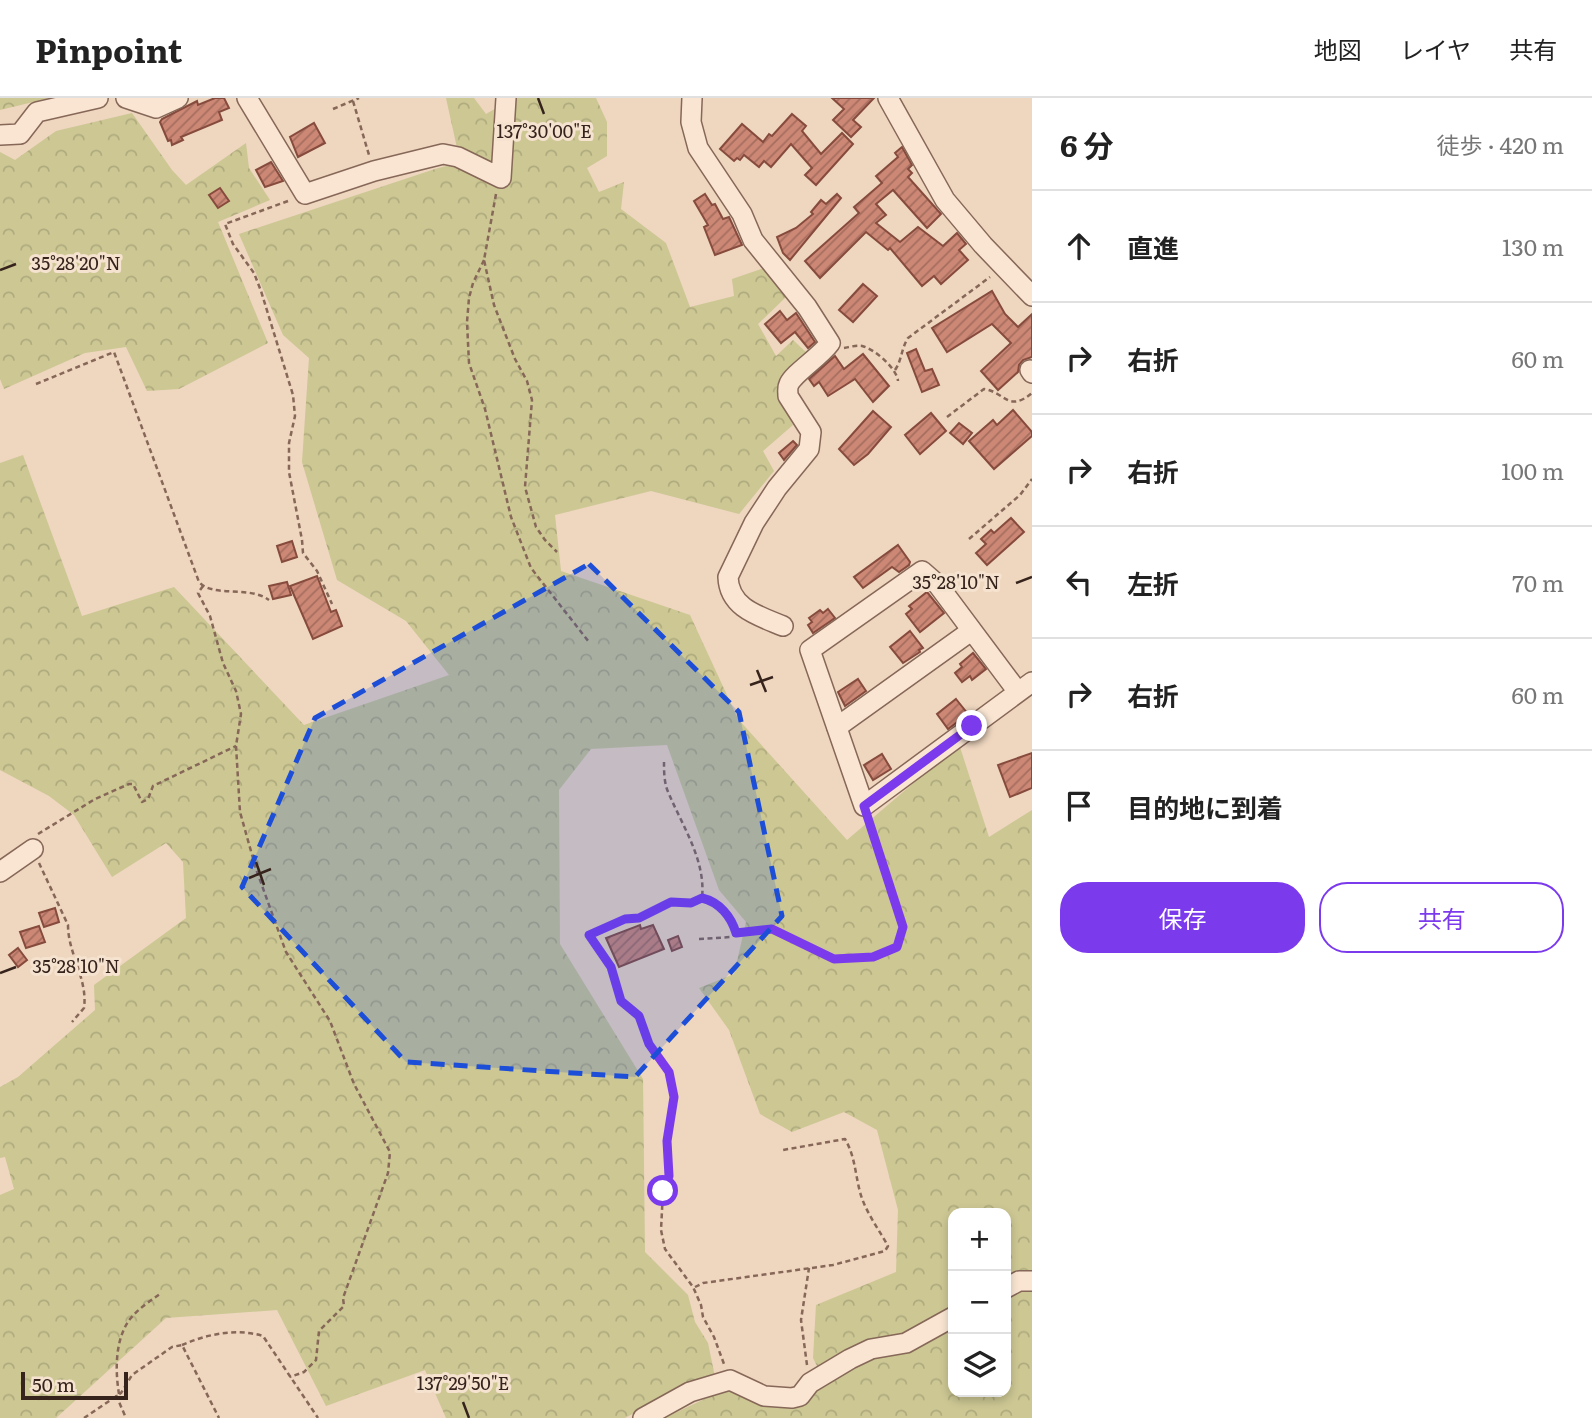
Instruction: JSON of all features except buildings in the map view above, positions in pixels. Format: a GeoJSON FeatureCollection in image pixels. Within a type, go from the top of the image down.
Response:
{"type":"FeatureCollection","features":[{"type":"Feature","properties":{"kind":"street"},"geometry":{"type":"LineString","coordinates":[[0,135],[20,134],[37,112],[98,98]]}},
{"type":"Feature","properties":{"kind":"street"},"geometry":{"type":"LineString","coordinates":[[126,98],[156,108],[178,98]]}},
{"type":"Feature","properties":{"kind":"street"},"geometry":{"type":"LineString","coordinates":[[247,98],[305,194],[374,171],[443,154],[458,157],[501,178],[506,98]]}},
{"type":"Feature","properties":{"kind":"street"},"geometry":{"type":"LineString","coordinates":[[692,98],[691,122],[698,148],[742,214],[753,240],[807,307],[830,343],[822,354],[792,379],[788,389],[788,396],[811,432],[809,449],[777,488],[754,523],[728,577],[728,587],[737,603],[754,614],[783,626]]}},
{"type":"Feature","properties":{"kind":"street"},"geometry":{"type":"LineString","coordinates":[[888,98],[946,200],[1032,296]]}},
{"type":"Feature","properties":{"kind":"street"},"geometry":{"type":"LineString","coordinates":[[922,571],[938,585],[971,631],[1025,687],[864,806],[810,650],[922,571]]}},
{"type":"Feature","properties":{"kind":"street"},"geometry":{"type":"LineString","coordinates":[[837,727],[971,631]]}},
{"type":"Feature","properties":{"kind":"street"},"geometry":{"type":"LineString","coordinates":[[0,872],[33,849]]}},
{"type":"Feature","properties":{"kind":"street"},"geometry":{"type":"LineString","coordinates":[[1011,1286],[1032,1281]]}},
{"type":"Feature","properties":{"kind":"street"},"geometry":{"type":"LineString","coordinates":[[643,1418],[691,1392],[730,1380],[764,1396],[783,1398],[800,1395],[809,1385],[850,1359],[872,1349],[906,1343],[948,1320]]}},
{"type":"Feature","properties":{"kind":"path"},"geometry":{"type":"LineString","coordinates":[[333,109],[359,98]]}},
{"type":"Feature","properties":{"kind":"path"},"geometry":{"type":"LineString","coordinates":[[353,101],[374,171]]}},
{"type":"Feature","properties":{"kind":"path"},"geometry":{"type":"LineString","coordinates":[[501,178],[484,260],[469,298],[469,363],[485,409],[511,517],[531,568],[589,642]]}},
{"type":"Feature","properties":{"kind":"path"},"geometry":{"type":"LineString","coordinates":[[305,194],[225,224],[233,244],[254,273],[293,395],[295,416],[289,443],[289,472],[299,517],[303,553],[317,570],[332,604]]}},
{"type":"Feature","properties":{"kind":"path"},"geometry":{"type":"LineString","coordinates":[[484,260],[495,305],[515,359],[527,381],[532,400],[525,487],[536,527],[557,551]]}},
{"type":"Feature","properties":{"kind":"path"},"geometry":{"type":"LineString","coordinates":[[895,370],[900,364],[903,346],[908,338],[1004,267]]}},
{"type":"Feature","properties":{"kind":"path"},"geometry":{"type":"LineString","coordinates":[[830,343],[840,349],[857,346],[868,348],[895,370],[898,381]]}},
{"type":"Feature","properties":{"kind":"path"},"geometry":{"type":"LineString","coordinates":[[36,384],[114,352],[199,582],[211,590],[255,593],[269,600]]}},
{"type":"Feature","properties":{"kind":"path"},"geometry":{"type":"LineString","coordinates":[[947,416],[984,389],[1012,402],[1020,401],[1032,393]]}},
{"type":"Feature","properties":{"kind":"path"},"geometry":{"type":"LineString","coordinates":[[969,539],[1020,495],[1032,479]]}},
{"type":"Feature","properties":{"kind":"path"},"geometry":{"type":"LineString","coordinates":[[203,586],[198,593],[210,617],[223,663],[236,691],[241,714],[236,746],[240,812],[256,869],[286,952],[330,1021],[354,1084],[390,1152],[388,1173],[343,1298],[344,1306],[319,1331],[316,1360],[304,1372],[290,1377]]}},
{"type":"Feature","properties":{"kind":"path"},"geometry":{"type":"LineString","coordinates":[[72,1022],[84,1008],[84,988],[68,937],[68,925],[33,849],[39,832],[95,799],[129,783],[133,784],[142,802],[148,799],[153,786],[236,746]]}},
{"type":"Feature","properties":{"kind":"path"},"geometry":{"type":"LineString","coordinates":[[664,762],[668,793],[694,849],[703,890],[702,898]]}},
{"type":"Feature","properties":{"kind":"path"},"geometry":{"type":"LineString","coordinates":[[699,939],[731,937],[736,933],[772,929],[834,959],[873,957],[897,947],[903,927],[864,806]]}},
{"type":"Feature","properties":{"kind":"path"},"geometry":{"type":"LineString","coordinates":[[730,1380],[714,1337],[703,1317],[694,1287],[665,1249],[661,1230],[663,1191],[669,1176],[667,1141],[674,1097],[669,1072],[649,1044],[639,1016],[621,1001],[611,967],[589,935],[625,919],[639,918],[671,902],[691,903],[702,898],[723,909],[736,933]]}},
{"type":"Feature","properties":{"kind":"path"},"geometry":{"type":"LineString","coordinates":[[694,1287],[703,1283],[833,1265],[885,1251],[888,1245],[864,1205],[853,1151],[845,1139],[783,1150]]}},
{"type":"Feature","properties":{"kind":"path"},"geometry":{"type":"LineString","coordinates":[[809,1268],[801,1320],[809,1385]]}},
{"type":"Feature","properties":{"kind":"path"},"geometry":{"type":"LineString","coordinates":[[126,1418],[117,1395],[117,1358],[121,1338],[130,1319],[160,1294]]}},
{"type":"Feature","properties":{"kind":"path"},"geometry":{"type":"LineString","coordinates":[[84,1418],[110,1402],[132,1375],[172,1347],[208,1336],[239,1332],[263,1336],[318,1418]]}},
{"type":"Feature","properties":{"kind":"path"},"geometry":{"type":"LineString","coordinates":[[182,1345],[219,1418]]}},
{"type":"Feature","properties":{"kind":"highlighted area"},"geometry":{"type":"Polygon","coordinates":[[[589,564],[739,712],[782,916],[635,1077],[406,1062],[242,887],[315,718],[589,564]]]}},
{"type":"Feature","properties":{"kind":"green space"},"geometry":{"type":"Polygon","coordinates":[[[0,98],[50,98],[0,110],[0,98]]]}},
{"type":"Feature","properties":{"kind":"green space"},"geometry":{"type":"Polygon","coordinates":[[[446,98],[474,98],[486,114],[514,98],[596,98],[607,122],[607,156],[587,168],[599,192],[624,182],[621,209],[666,243],[690,307],[734,296],[732,279],[764,268],[786,297],[758,324],[776,356],[793,340],[808,354],[781,377],[780,396],[793,425],[763,451],[774,471],[739,514],[651,491],[555,515],[561,571],[690,615],[738,719],[847,840],[959,744],[989,837],[1032,810],[1032,1418],[664,1418],[728,1388],[809,1397],[826,1384],[813,1358],[816,1305],[896,1272],[898,1210],[877,1130],[844,1112],[792,1132],[760,1114],[729,1030],[699,988],[734,974],[746,922],[719,890],[667,745],[591,749],[559,790],[560,944],[643,1079],[645,1252],[688,1295],[695,1322],[708,1343],[715,1377],[680,1388],[625,1418],[446,1418],[425,1370],[326,1406],[277,1310],[166,1318],[56,1418],[0,1418],[0,1195],[14,1189],[5,1157],[0,1158],[0,1087],[18,1077],[95,1010],[94,985],[186,918],[183,862],[166,843],[112,877],[74,815],[49,796],[0,770],[0,463],[23,455],[82,616],[174,587],[304,725],[449,675],[406,621],[337,580],[302,462],[309,358],[283,335],[239,234],[476,158],[457,148],[446,98]]]}},
{"type":"Feature","properties":{"kind":"green space"},"geometry":{"type":"Polygon","coordinates":[[[132,113],[172,170],[186,185],[246,143],[249,168],[270,200],[218,222],[268,343],[179,389],[147,391],[126,347],[85,353],[4,389],[0,379],[0,152],[15,160],[56,131],[132,113]]]}},
{"type":"Feature","properties":{"kind":"route"},"geometry":{"type":"LineString","coordinates":[[663,1191],[669,1176],[667,1141],[674,1097],[669,1072],[649,1044],[639,1016],[621,1001],[611,967],[589,935],[625,919],[639,918],[671,902],[691,903],[702,898],[723,909],[736,933],[772,929],[834,959],[873,957],[897,947],[903,927],[864,806],[972,726]]}}]}
